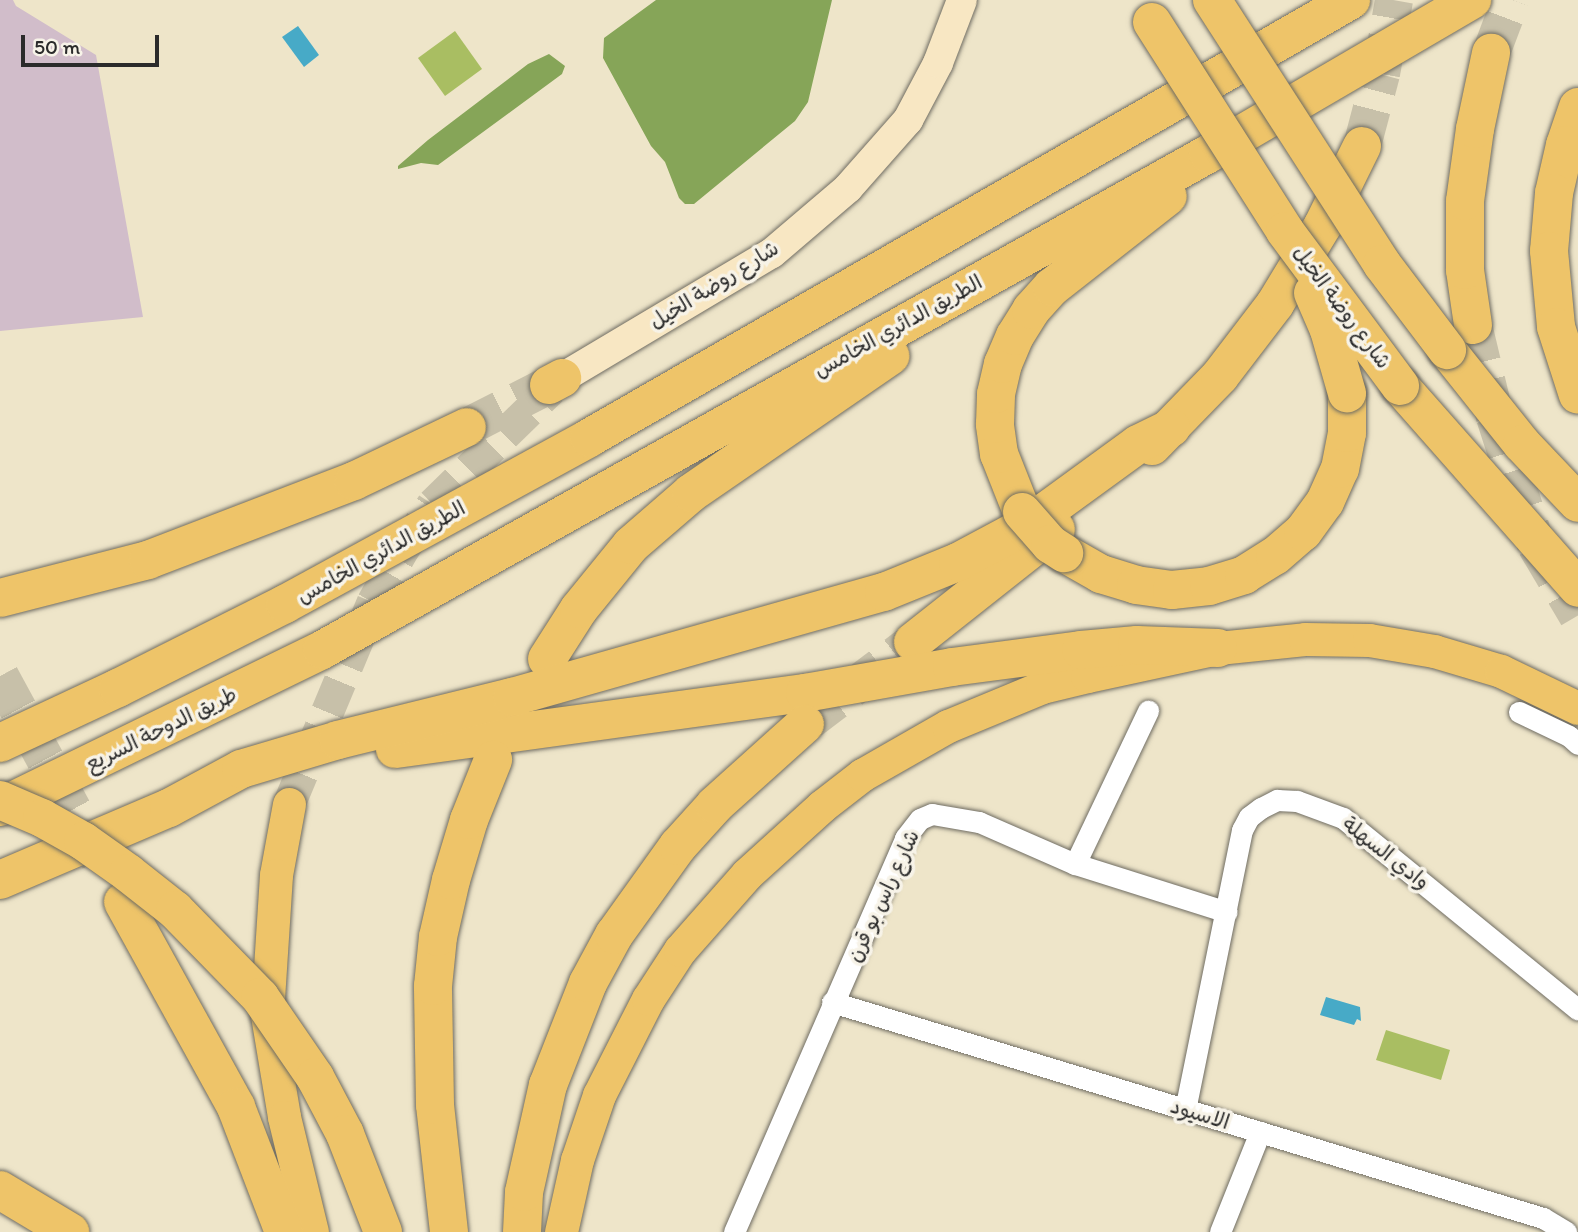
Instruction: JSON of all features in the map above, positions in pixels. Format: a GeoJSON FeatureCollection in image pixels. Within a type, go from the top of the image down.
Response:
{"type":"FeatureCollection","features":[{"type":"Feature","properties":{"kind":"highway"},"geometry":{"type":"LineString","coordinates":[[1212,0],[1374,252],[1460,338],[1522,444],[1578,503]]}},
{"type":"Feature","properties":{"kind":"highway","name":"الطريق الدائري الخامس"},"geometry":{"type":"LineString","coordinates":[[322,650],[1208,154],[1472,0]]}},
{"type":"Feature","properties":{"kind":"highway","name":"الطريق الدائري الخامس"},"geometry":{"type":"LineString","coordinates":[[3,741],[285,604],[601,431],[1346,2]]}},
{"type":"Feature","properties":{"kind":"highway","name":"شارع روضة الخيل"},"geometry":{"type":"LineString","coordinates":[[1147,11],[1285,231],[1400,386],[1578,588]]}},
{"type":"Feature","properties":{"kind":"highway"},"geometry":{"type":"LineString","coordinates":[[1460,338],[1465,270],[1465,201],[1475,129],[1491,53]]}},
{"type":"Feature","properties":{"kind":"highway"},"geometry":{"type":"LineString","coordinates":[[1578,107],[1565,145],[1554,193],[1549,251],[1556,327],[1578,395]]}},
{"type":"Feature","properties":{"kind":"highway"},"geometry":{"type":"LineString","coordinates":[[913,642],[1109,486],[1171,428],[1220,376],[1275,304],[1323,225],[1362,146]]}},
{"type":"Feature","properties":{"kind":"highway"},"geometry":{"type":"LineString","coordinates":[[1208,154],[1158,207],[1052,288],[1031,310],[1015,336],[1003,364],[996,394],[995,424],[999,454],[1022,512],[1050,544],[1101,574],[1136,585],[1172,590],[1209,586],[1244,575],[1285,548],[1303,532],[1325,502],[1340,469],[1347,433],[1347,393],[1329,330],[1285,231]]}},
{"type":"Feature","properties":{"kind":"highway"},"geometry":{"type":"LineString","coordinates":[[547,659],[579,610],[631,545],[691,493],[889,357],[954,294]]}},
{"type":"Feature","properties":{"kind":"highway"},"geometry":{"type":"LineString","coordinates":[[0,598],[148,560],[354,481],[467,427]]}},
{"type":"Feature","properties":{"kind":"highway"},"geometry":{"type":"LineString","coordinates":[[0,880],[169,808],[241,769],[512,698],[884,592],[958,562],[1018,530],[1060,504],[1138,444],[1171,428]]}},
{"type":"Feature","properties":{"kind":"highway"},"geometry":{"type":"LineString","coordinates":[[169,808],[410,746],[805,693],[952,667],[1081,650],[1137,645],[1218,648]]}},
{"type":"Feature","properties":{"kind":"highway","name":"طريق الدوحة السريع"},"geometry":{"type":"LineString","coordinates":[[0,807],[322,650]]}},
{"type":"Feature","properties":{"kind":"highway"},"geometry":{"type":"LineString","coordinates":[[522,1232],[526,1178],[548,1085],[571,1020],[614,935],[678,846],[715,805],[805,724]]}},
{"type":"Feature","properties":{"kind":"highway"},"geometry":{"type":"LineString","coordinates":[[449,1232],[435,1105],[433,986],[438,937],[451,880],[469,820],[493,760]]}},
{"type":"Feature","properties":{"kind":"highway"},"geometry":{"type":"LineString","coordinates":[[0,800],[83,841],[128,873],[176,910],[260,997],[315,1077],[345,1134],[383,1232]]}},
{"type":"Feature","properties":{"kind":"highway"},"geometry":{"type":"LineString","coordinates":[[123,902],[230,1095],[284,1232]]}},
{"type":"Feature","properties":{"kind":"highway"},"geometry":{"type":"LineString","coordinates":[[0,1190],[70,1232]]}},
{"type":"Feature","properties":{"kind":"main road"},"geometry":{"type":"LineString","coordinates":[[561,1232],[588,1123],[612,1067],[641,1011],[680,950],[712,911],[783,839],[862,775],[904,749],[992,705],[1042,687],[1218,648],[1331,639],[1368,640],[1434,651],[1501,671],[1578,709]]}},
{"type":"Feature","properties":{"kind":"main road"},"geometry":{"type":"LineString","coordinates":[[289,804],[274,888],[267,1016],[284,1117],[312,1232]]}},
{"type":"Feature","properties":{"kind":"street","name":"شارع روضة الخيل"},"geometry":{"type":"LineString","coordinates":[[554,384],[772,253],[848,188],[908,120],[938,62],[962,0]]}},
{"type":"Feature","properties":{"kind":"street"},"geometry":{"type":"LineString","coordinates":[[1075,864],[1148,711]]}},
{"type":"Feature","properties":{"kind":"street"},"geometry":{"type":"LineString","coordinates":[[1519,712],[1569,736],[1578,744]]}},
{"type":"Feature","properties":{"kind":"street","name":"وادي السهلة"},"geometry":{"type":"LineString","coordinates":[[1185,1110],[1242,830],[1249,817],[1277,800],[1297,801],[1343,818],[1578,1010]]}},
{"type":"Feature","properties":{"kind":"street","name":"شارع راس بو قرن"},"geometry":{"type":"LineString","coordinates":[[734,1232],[905,838],[920,819],[932,814],[979,822],[1075,864],[1227,912]]}},
{"type":"Feature","properties":{"kind":"street","name":"الاسيود"},"geometry":{"type":"LineString","coordinates":[[832,1002],[1260,1132],[1537,1225],[1566,1232]]}},
{"type":"Feature","properties":{"kind":"street"},"geometry":{"type":"LineString","coordinates":[[1220,1232],[1260,1132]]}},
{"type":"Feature","properties":{"kind":"shaded area"},"geometry":{"type":"Polygon","coordinates":[[[0,0],[13,0],[16,6],[96,55],[143,317],[0,331],[0,0]]]}},
{"type":"Feature","properties":{"kind":"green space"},"geometry":{"type":"Polygon","coordinates":[[[656,0],[832,0],[808,102],[795,121],[694,204],[685,204],[679,198],[665,162],[651,146],[603,58],[604,38],[656,0]]]}},
{"type":"Feature","properties":{"kind":"green space"},"geometry":{"type":"Polygon","coordinates":[[[455,31],[482,69],[445,96],[418,58],[455,31]]]}},
{"type":"Feature","properties":{"kind":"green space"},"geometry":{"type":"Polygon","coordinates":[[[549,54],[565,66],[562,74],[438,165],[421,163],[398,169],[398,166],[428,140],[528,64],[549,54]]]}},
{"type":"Feature","properties":{"kind":"green space"},"geometry":{"type":"Polygon","coordinates":[[[1386,1030],[1450,1050],[1441,1080],[1376,1060],[1386,1030]]]}},
{"type":"Feature","properties":{"kind":"water"},"geometry":{"type":"Polygon","coordinates":[[[298,26],[319,55],[304,67],[282,37],[298,26]]]}},
{"type":"Feature","properties":{"kind":"water"},"geometry":{"type":"Polygon","coordinates":[[[1326,997],[1360,1007],[1361,1021],[1357,1019],[1354,1025],[1320,1015],[1326,997]]]}},
{"type":"Feature","properties":{"kind":"tunnel"},"geometry":{"type":"LineString","coordinates":[[1362,146],[1381,74],[1394,0]]}},
{"type":"Feature","properties":{"kind":"tunnel"},"geometry":{"type":"LineString","coordinates":[[1491,53],[1511,0]]}},
{"type":"Feature","properties":{"kind":"tunnel"},"geometry":{"type":"LineString","coordinates":[[1473,325],[1495,417],[1536,545],[1578,616]]}},
{"type":"Feature","properties":{"kind":"tunnel"},"geometry":{"type":"LineString","coordinates":[[467,427],[549,385]]}},
{"type":"Feature","properties":{"kind":"tunnel"},"geometry":{"type":"LineString","coordinates":[[289,804],[373,602],[403,549],[433,504],[551,389]]}},
{"type":"Feature","properties":{"kind":"tunnel"},"geometry":{"type":"LineString","coordinates":[[805,724],[913,642]]}},
{"type":"Feature","properties":{"kind":"tunnel"},"geometry":{"type":"LineString","coordinates":[[0,676],[101,862]]}}]}
